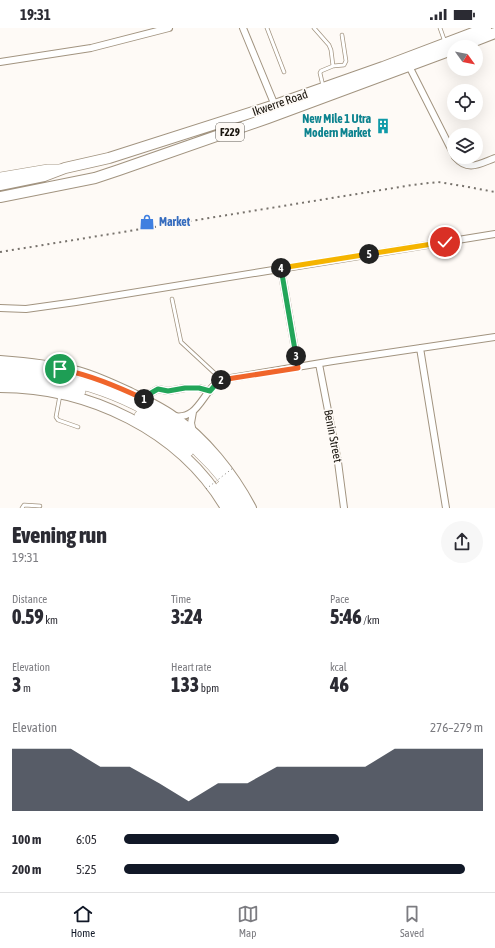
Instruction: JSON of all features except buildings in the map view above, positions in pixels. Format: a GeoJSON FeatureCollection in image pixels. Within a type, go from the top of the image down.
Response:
{"type":"FeatureCollection","features":[{"type":"Feature","properties":{"kind":"highway"},"geometry":{"type":"LineString","coordinates":[[0,370],[22,371],[86,385],[111,394],[154,415],[175,429],[211,464],[235,494],[243,508]]}},
{"type":"Feature","properties":{"kind":"highway"},"geometry":{"type":"LineString","coordinates":[[0,379],[33,381],[77,390],[111,401],[130,410],[150,422],[183,446],[215,479],[234,508]]}},
{"type":"Feature","properties":{"kind":"main road","name":"Ikwerre Road"},"geometry":{"type":"LineString","coordinates":[[462,40],[486,28]]}},
{"type":"Feature","properties":{"kind":"main road"},"geometry":{"type":"LineString","coordinates":[[477,40],[495,33]]}},
{"type":"Feature","properties":{"kind":"main road","name":"Ikwerre Road"},"geometry":{"type":"LineString","coordinates":[[2,182],[44,176],[65,168],[109,158],[277,110],[323,88],[447,47]]}},
{"type":"Feature","properties":{"kind":"main road","name":"Ikwerre Road"},"geometry":{"type":"LineString","coordinates":[[4,196],[95,178],[277,110],[410,66],[447,48]]}},
{"type":"Feature","properties":{"kind":"main road"},"geometry":{"type":"LineString","coordinates":[[2,182],[4,196]]}},
{"type":"Feature","properties":{"kind":"main road"},"geometry":{"type":"LineString","coordinates":[[0,360],[79,372],[106,382],[146,401],[172,416],[193,432],[228,473],[251,508]]}},
{"type":"Feature","properties":{"kind":"main road"},"geometry":{"type":"LineString","coordinates":[[0,387],[32,389],[60,394],[111,409],[124,415],[159,436],[175,448],[209,483],[223,506]]}},
{"type":"Feature","properties":{"kind":"street"},"geometry":{"type":"LineString","coordinates":[[0,62],[91,48],[146,31],[169,28]]}},
{"type":"Feature","properties":{"kind":"street"},"geometry":{"type":"LineString","coordinates":[[243,28],[277,110]]}},
{"type":"Feature","properties":{"kind":"street"},"geometry":{"type":"LineString","coordinates":[[410,66],[447,140]]}},
{"type":"Feature","properties":{"kind":"street"},"geometry":{"type":"LineString","coordinates":[[483,162],[495,158]]}},
{"type":"Feature","properties":{"kind":"street"},"geometry":{"type":"LineString","coordinates":[[462,164],[472,166],[478,164]]}},
{"type":"Feature","properties":{"kind":"street"},"geometry":{"type":"LineString","coordinates":[[0,308],[26,309],[495,234]]}},
{"type":"Feature","properties":{"kind":"street"},"geometry":{"type":"LineString","coordinates":[[281,268],[298,368]]}},
{"type":"Feature","properties":{"kind":"street"},"geometry":{"type":"LineString","coordinates":[[172,416],[185,416],[193,412],[217,383],[222,380],[333,361],[495,337]]}},
{"type":"Feature","properties":{"kind":"street"},"geometry":{"type":"LineString","coordinates":[[420,348],[446,508]]}},
{"type":"Feature","properties":{"kind":"street","name":"Benin Street"},"geometry":{"type":"LineString","coordinates":[[319,364],[338,462],[344,508]]}},
{"type":"Feature","properties":{"kind":"street"},"geometry":{"type":"LineString","coordinates":[[146,401],[151,393],[158,389],[168,391],[185,388],[199,388],[210,391]]}},
{"type":"Feature","properties":{"kind":"street"},"geometry":{"type":"LineString","coordinates":[[193,412],[193,432]]}},
{"type":"Feature","properties":{"kind":"lane"},"geometry":{"type":"LineString","coordinates":[[267,28],[284,72]]}},
{"type":"Feature","properties":{"kind":"lane"},"geometry":{"type":"LineString","coordinates":[[314,28],[329,45],[333,66]]}},
{"type":"Feature","properties":{"kind":"lane"},"geometry":{"type":"LineString","coordinates":[[440,28],[447,41]]}},
{"type":"Feature","properties":{"kind":"lane"},"geometry":{"type":"LineString","coordinates":[[323,88],[320,73],[321,71],[333,66],[344,65],[346,62],[342,35]]}},
{"type":"Feature","properties":{"kind":"lane"},"geometry":{"type":"LineString","coordinates":[[172,299],[181,342],[222,380]]}},
{"type":"Feature","properties":{"kind":"lane"},"geometry":{"type":"LineString","coordinates":[[60,394],[56,417],[58,420],[78,427]]}},
{"type":"Feature","properties":{"kind":"lane"},"geometry":{"type":"LineString","coordinates":[[22,508],[24,505],[40,506]]}},
{"type":"Feature","properties":{"kind":"path"},"geometry":{"type":"LineString","coordinates":[[206,489],[233,468]]}},
{"type":"Feature","properties":{"kind":"railway"},"geometry":{"type":"LineString","coordinates":[[0,252],[412,185],[438,182],[495,192]]}},
{"type":"Feature","properties":{"kind":"place","name":"New Mile 1 Utra Modern Market"},"geometry":{"type":"Point","coordinates":[383,126]}},
{"type":"Feature","properties":{"kind":"place","name":"Market"},"geometry":{"type":"Point","coordinates":[147,222]}},
{"type":"Feature","properties":{"kind":"route"},"geometry":{"type":"LineString","coordinates":[[60,369],[79,372],[99,379],[146,401],[151,393],[158,389],[175,391],[185,388],[199,388],[210,391],[219,381],[225,379],[298,368],[281,268],[445,242]]}}]}
